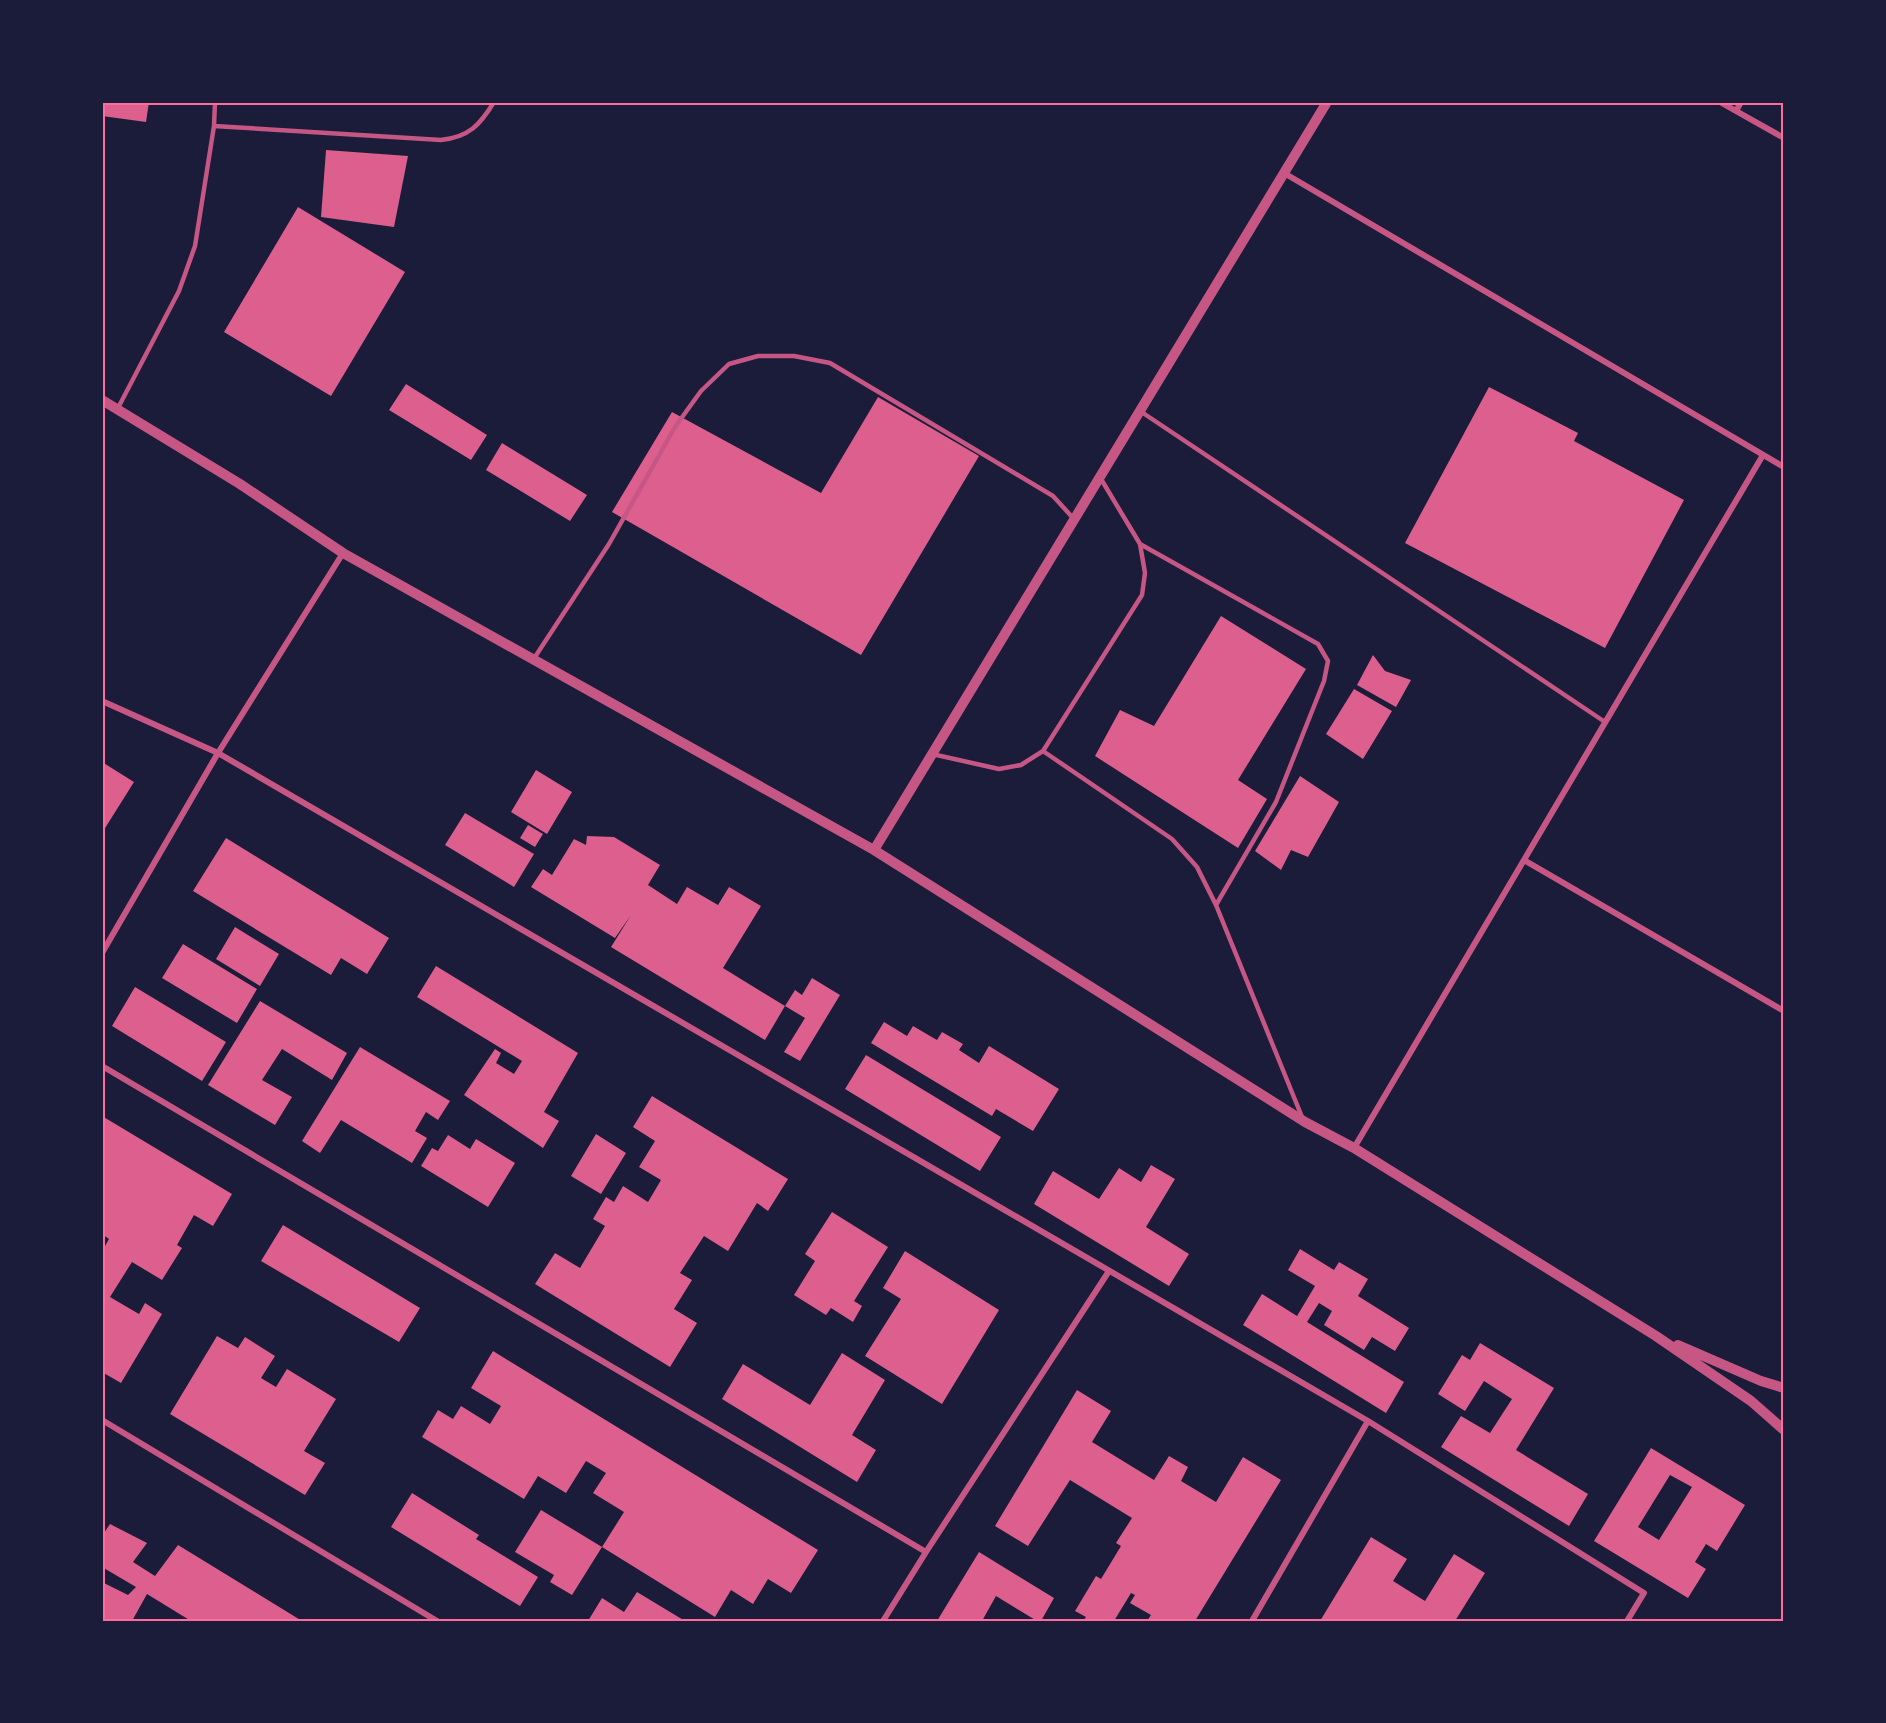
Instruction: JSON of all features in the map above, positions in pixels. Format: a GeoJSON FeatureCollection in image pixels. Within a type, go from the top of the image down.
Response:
{"type":"FeatureCollection","features":[{"type":"Feature","properties":{"kind":"street"},"geometry":{"type":"LineString","coordinates":[[874,850],[1327,102]]}},
{"type":"Feature","properties":{"kind":"street"},"geometry":{"type":"LineString","coordinates":[[1720,102],[1784,138]]}},
{"type":"Feature","properties":{"kind":"street"},"geometry":{"type":"LineString","coordinates":[[1736,111],[1741,102]]}},
{"type":"Feature","properties":{"kind":"street"},"geometry":{"type":"LineString","coordinates":[[1284,173],[1784,467]]}},
{"type":"Feature","properties":{"kind":"street"},"geometry":{"type":"LineString","coordinates":[[102,400],[240,484],[343,554],[874,850],[1305,1122],[1354,1148],[1656,1336],[1751,1401],[1784,1430]]}},
{"type":"Feature","properties":{"kind":"street"},"geometry":{"type":"LineString","coordinates":[[1354,1148],[1763,454]]}},
{"type":"Feature","properties":{"kind":"street"},"geometry":{"type":"LineString","coordinates":[[102,953],[218,753],[343,554]]}},
{"type":"Feature","properties":{"kind":"street"},"geometry":{"type":"LineString","coordinates":[[102,701],[218,753],[1368,1421],[1644,1593],[1628,1621]]}},
{"type":"Feature","properties":{"kind":"street"},"geometry":{"type":"LineString","coordinates":[[1524,860],[1784,1011]]}},
{"type":"Feature","properties":{"kind":"street"},"geometry":{"type":"LineString","coordinates":[[102,1066],[926,1552]]}},
{"type":"Feature","properties":{"kind":"street"},"geometry":{"type":"LineString","coordinates":[[883,1621],[1109,1271]]}},
{"type":"Feature","properties":{"kind":"street"},"geometry":{"type":"LineString","coordinates":[[1656,1336],[1784,1389]]}},
{"type":"Feature","properties":{"kind":"street"},"geometry":{"type":"LineString","coordinates":[[102,1420],[437,1621]]}},
{"type":"Feature","properties":{"kind":"street"},"geometry":{"type":"LineString","coordinates":[[1252,1621],[1368,1421]]}},
{"type":"Feature","properties":{"kind":"lane"},"geometry":{"type":"LineString","coordinates":[[118,408],[186,272],[200,219],[214,126],[215,102]]}},
{"type":"Feature","properties":{"kind":"lane"},"geometry":{"type":"LineString","coordinates":[[214,126],[441,140],[454,138],[475,128],[484,119],[494,102]]}},
{"type":"Feature","properties":{"kind":"lane"},"geometry":{"type":"LineString","coordinates":[[532,660],[609,544],[675,427],[701,392],[729,363],[758,356],[794,356],[830,363],[1053,496],[1074,519]]}},
{"type":"Feature","properties":{"kind":"lane"},"geometry":{"type":"LineString","coordinates":[[1140,411],[1605,722]]}},
{"type":"Feature","properties":{"kind":"lane"},"geometry":{"type":"LineString","coordinates":[[932,754],[999,769],[1021,765],[1043,751],[1142,595],[1145,573],[1140,544],[1100,477]]}},
{"type":"Feature","properties":{"kind":"lane"},"geometry":{"type":"LineString","coordinates":[[1140,544],[1318,644],[1328,662],[1324,681],[1276,802],[1216,905]]}},
{"type":"Feature","properties":{"kind":"lane"},"geometry":{"type":"LineString","coordinates":[[1043,751],[1172,839],[1197,867],[1216,905],[1305,1122]]}},
{"type":"Feature","properties":{"kind":"building"},"geometry":{"type":"Polygon","coordinates":[[[102,102],[149,102],[146,122],[102,116],[102,102]]]}},
{"type":"Feature","properties":{"kind":"building"},"geometry":{"type":"Polygon","coordinates":[[[326,150],[408,156],[394,227],[321,217],[326,150]]]}},
{"type":"Feature","properties":{"kind":"building"},"geometry":{"type":"Polygon","coordinates":[[[298,207],[405,272],[331,396],[224,332],[298,207]]]}},
{"type":"Feature","properties":{"kind":"building"},"geometry":{"type":"Polygon","coordinates":[[[406,384],[487,435],[471,460],[389,410],[406,384]]]}},
{"type":"Feature","properties":{"kind":"building"},"geometry":{"type":"Polygon","coordinates":[[[1489,387],[1578,433],[1574,441],[1684,500],[1605,648],[1405,543],[1489,387]]]}},
{"type":"Feature","properties":{"kind":"building"},"geometry":{"type":"Polygon","coordinates":[[[878,397],[979,456],[861,655],[612,512],[672,412],[821,493],[878,397]]]}},
{"type":"Feature","properties":{"kind":"building"},"geometry":{"type":"Polygon","coordinates":[[[502,443],[587,495],[570,521],[486,470],[502,443]]]}},
{"type":"Feature","properties":{"kind":"building"},"geometry":{"type":"Polygon","coordinates":[[[1221,616],[1306,669],[1238,780],[1267,799],[1238,848],[1095,756],[1120,710],[1154,726],[1221,616]]]}},
{"type":"Feature","properties":{"kind":"building"},"geometry":{"type":"Polygon","coordinates":[[[1373,655],[1385,671],[1411,680],[1396,707],[1357,685],[1373,655]]]}},
{"type":"Feature","properties":{"kind":"building"},"geometry":{"type":"Polygon","coordinates":[[[1354,689],[1392,711],[1363,759],[1326,734],[1354,689]]]}},
{"type":"Feature","properties":{"kind":"building"},"geometry":{"type":"Polygon","coordinates":[[[102,762],[134,782],[102,833],[102,762]]]}},
{"type":"Feature","properties":{"kind":"building"},"geometry":{"type":"Polygon","coordinates":[[[536,770],[572,792],[547,834],[511,812],[536,770]]]}},
{"type":"Feature","properties":{"kind":"building"},"geometry":{"type":"Polygon","coordinates":[[[1300,776],[1339,802],[1308,857],[1291,850],[1281,870],[1255,851],[1300,776]]]}},
{"type":"Feature","properties":{"kind":"building"},"geometry":{"type":"Polygon","coordinates":[[[465,813],[534,854],[514,887],[445,845],[465,813]]]}},
{"type":"Feature","properties":{"kind":"building"},"geometry":{"type":"Polygon","coordinates":[[[528,825],[543,834],[535,847],[520,838],[528,825]]]}},
{"type":"Feature","properties":{"kind":"building"},"geometry":{"type":"Polygon","coordinates":[[[587,836],[614,837],[660,865],[648,885],[677,904],[687,887],[718,905],[729,887],[761,906],[723,968],[785,1006],[765,1040],[611,947],[631,915],[615,938],[531,887],[543,869],[552,875],[574,839],[586,845],[587,836]]]}},
{"type":"Feature","properties":{"kind":"building"},"geometry":{"type":"Polygon","coordinates":[[[226,838],[389,938],[367,974],[341,958],[331,975],[193,891],[226,838]]]}},
{"type":"Feature","properties":{"kind":"building"},"geometry":{"type":"Polygon","coordinates":[[[235,927],[279,954],[260,986],[216,959],[235,927]]]}},
{"type":"Feature","properties":{"kind":"building"},"geometry":{"type":"Polygon","coordinates":[[[183,944],[257,989],[237,1023],[162,978],[183,944]]]}},
{"type":"Feature","properties":{"kind":"building"},"geometry":{"type":"Polygon","coordinates":[[[436,966],[578,1053],[544,1112],[559,1121],[543,1148],[464,1095],[495,1049],[501,1053],[496,1063],[514,1074],[522,1061],[417,997],[436,966]]]}},
{"type":"Feature","properties":{"kind":"building"},"geometry":{"type":"Polygon","coordinates":[[[812,978],[840,995],[800,1061],[784,1052],[805,1018],[785,1006],[795,990],[802,995],[812,978]]]}},
{"type":"Feature","properties":{"kind":"building"},"geometry":{"type":"Polygon","coordinates":[[[135,987],[226,1042],[202,1081],[112,1026],[135,987]]]}},
{"type":"Feature","properties":{"kind":"building"},"geometry":{"type":"Polygon","coordinates":[[[260,1001],[347,1053],[332,1080],[282,1049],[262,1080],[292,1097],[275,1125],[208,1085],[260,1001]]]}},
{"type":"Feature","properties":{"kind":"building"},"geometry":{"type":"Polygon","coordinates":[[[884,1022],[907,1036],[913,1026],[937,1040],[942,1032],[963,1044],[959,1050],[979,1063],[989,1046],[1059,1089],[1033,1131],[996,1109],[992,1116],[871,1043],[884,1022]]]}},
{"type":"Feature","properties":{"kind":"building"},"geometry":{"type":"Polygon","coordinates":[[[360,1047],[450,1101],[438,1120],[426,1112],[415,1131],[427,1138],[412,1163],[341,1120],[320,1153],[302,1141],[360,1047]]]}},
{"type":"Feature","properties":{"kind":"building"},"geometry":{"type":"Polygon","coordinates":[[[866,1055],[1001,1137],[980,1171],[845,1089],[866,1055]]]}},
{"type":"Feature","properties":{"kind":"building"},"geometry":{"type":"Polygon","coordinates":[[[652,1096],[788,1179],[768,1211],[757,1203],[728,1251],[704,1236],[680,1273],[692,1280],[674,1309],[697,1323],[670,1367],[535,1284],[555,1253],[580,1268],[605,1226],[593,1219],[606,1197],[614,1202],[623,1186],[648,1202],[661,1180],[639,1167],[655,1141],[633,1127],[652,1096]]]}},
{"type":"Feature","properties":{"kind":"building"},"geometry":{"type":"Polygon","coordinates":[[[102,1116],[232,1194],[213,1226],[194,1215],[177,1245],[182,1248],[162,1280],[132,1262],[110,1297],[139,1314],[145,1303],[162,1314],[121,1383],[102,1372],[102,1244],[105,1246],[109,1239],[102,1234],[102,1116]]]}},
{"type":"Feature","properties":{"kind":"building"},"geometry":{"type":"Polygon","coordinates":[[[596,1134],[626,1153],[601,1194],[571,1176],[596,1134]]]}},
{"type":"Feature","properties":{"kind":"building"},"geometry":{"type":"Polygon","coordinates":[[[448,1135],[470,1149],[476,1139],[515,1163],[488,1207],[421,1166],[432,1148],[438,1151],[448,1135]]]}},
{"type":"Feature","properties":{"kind":"building"},"geometry":{"type":"Polygon","coordinates":[[[1151,1165],[1175,1179],[1146,1227],[1189,1254],[1169,1286],[1034,1204],[1053,1171],[1099,1199],[1119,1168],[1141,1182],[1151,1165]]]}},
{"type":"Feature","properties":{"kind":"building"},"geometry":{"type":"Polygon","coordinates":[[[832,1212],[888,1247],[854,1301],[862,1306],[853,1322],[831,1308],[826,1315],[794,1295],[815,1261],[805,1254],[832,1212]]]}},
{"type":"Feature","properties":{"kind":"building"},"geometry":{"type":"Polygon","coordinates":[[[283,1225],[420,1308],[399,1342],[261,1261],[283,1225]]]}},
{"type":"Feature","properties":{"kind":"building"},"geometry":{"type":"Polygon","coordinates":[[[1300,1249],[1334,1270],[1339,1262],[1368,1279],[1358,1296],[1409,1328],[1395,1351],[1372,1337],[1364,1350],[1324,1325],[1332,1311],[1319,1303],[1307,1322],[1404,1382],[1386,1413],[1243,1325],[1262,1294],[1297,1316],[1315,1286],[1288,1270],[1300,1249]]]}},
{"type":"Feature","properties":{"kind":"building"},"geometry":{"type":"Polygon","coordinates":[[[905,1251],[999,1310],[942,1404],[865,1356],[901,1299],[883,1288],[905,1251]]]}},
{"type":"Feature","properties":{"kind":"building"},"geometry":{"type":"Polygon","coordinates":[[[217,1336],[238,1348],[245,1337],[275,1356],[261,1378],[276,1387],[287,1369],[336,1399],[304,1451],[325,1463],[305,1495],[170,1414],[217,1336]]]}},
{"type":"Feature","properties":{"kind":"building"},"geometry":{"type":"Polygon","coordinates":[[[1480,1343],[1554,1388],[1516,1450],[1588,1494],[1569,1526],[1441,1447],[1461,1416],[1490,1433],[1512,1399],[1484,1381],[1465,1411],[1438,1394],[1462,1355],[1470,1360],[1480,1343]]]}},
{"type":"Feature","properties":{"kind":"building"},"geometry":{"type":"Polygon","coordinates":[[[493,1351],[818,1550],[791,1593],[768,1579],[753,1604],[731,1590],[715,1617],[602,1547],[624,1512],[593,1493],[606,1473],[586,1461],[566,1493],[538,1476],[524,1499],[422,1437],[438,1410],[453,1419],[461,1406],[490,1424],[501,1406],[471,1388],[493,1351]]]}},
{"type":"Feature","properties":{"kind":"building"},"geometry":{"type":"Polygon","coordinates":[[[842,1353],[885,1380],[852,1435],[876,1450],[857,1482],[722,1399],[743,1364],[810,1405],[842,1353]]]}},
{"type":"Feature","properties":{"kind":"building"},"geometry":{"type":"Polygon","coordinates":[[[1077,1390],[1111,1411],[1092,1442],[1154,1480],[1169,1456],[1188,1467],[1181,1481],[1216,1502],[1243,1457],[1281,1480],[1195,1621],[1147,1621],[1151,1615],[1130,1603],[1135,1595],[1131,1593],[1114,1621],[1083,1621],[1086,1617],[1075,1611],[1096,1576],[1101,1579],[1121,1546],[1116,1543],[1132,1518],[1070,1480],[1028,1546],[995,1526],[1077,1390]]]}},
{"type":"Feature","properties":{"kind":"building"},"geometry":{"type":"Polygon","coordinates":[[[1651,1448],[1745,1505],[1717,1551],[1706,1544],[1695,1562],[1706,1569],[1688,1598],[1594,1541],[1651,1448]],[[1670,1475],[1638,1527],[1659,1540],[1692,1487],[1670,1475]]]}},
{"type":"Feature","properties":{"kind":"building"},"geometry":{"type":"Polygon","coordinates":[[[412,1493],[479,1535],[476,1539],[538,1577],[520,1606],[391,1527],[412,1493]]]}},
{"type":"Feature","properties":{"kind":"building"},"geometry":{"type":"Polygon","coordinates":[[[541,1510],[602,1547],[572,1595],[550,1582],[554,1575],[515,1552],[541,1510]]]}},
{"type":"Feature","properties":{"kind":"building"},"geometry":{"type":"Polygon","coordinates":[[[110,1524],[147,1543],[133,1562],[155,1576],[178,1545],[302,1621],[191,1621],[147,1594],[132,1621],[102,1621],[102,1582],[128,1595],[136,1587],[102,1567],[102,1536],[110,1524]]]}},
{"type":"Feature","properties":{"kind":"building"},"geometry":{"type":"Polygon","coordinates":[[[1371,1537],[1407,1559],[1393,1581],[1425,1601],[1454,1554],[1485,1573],[1455,1621],[1320,1621],[1371,1537]]]}},
{"type":"Feature","properties":{"kind":"building"},"geometry":{"type":"Polygon","coordinates":[[[979,1552],[1054,1598],[1041,1621],[1037,1621],[996,1596],[982,1621],[937,1621],[979,1552]]]}},
{"type":"Feature","properties":{"kind":"building"},"geometry":{"type":"Polygon","coordinates":[[[637,1592],[685,1621],[588,1621],[602,1598],[624,1612],[637,1592]]]}}]}
